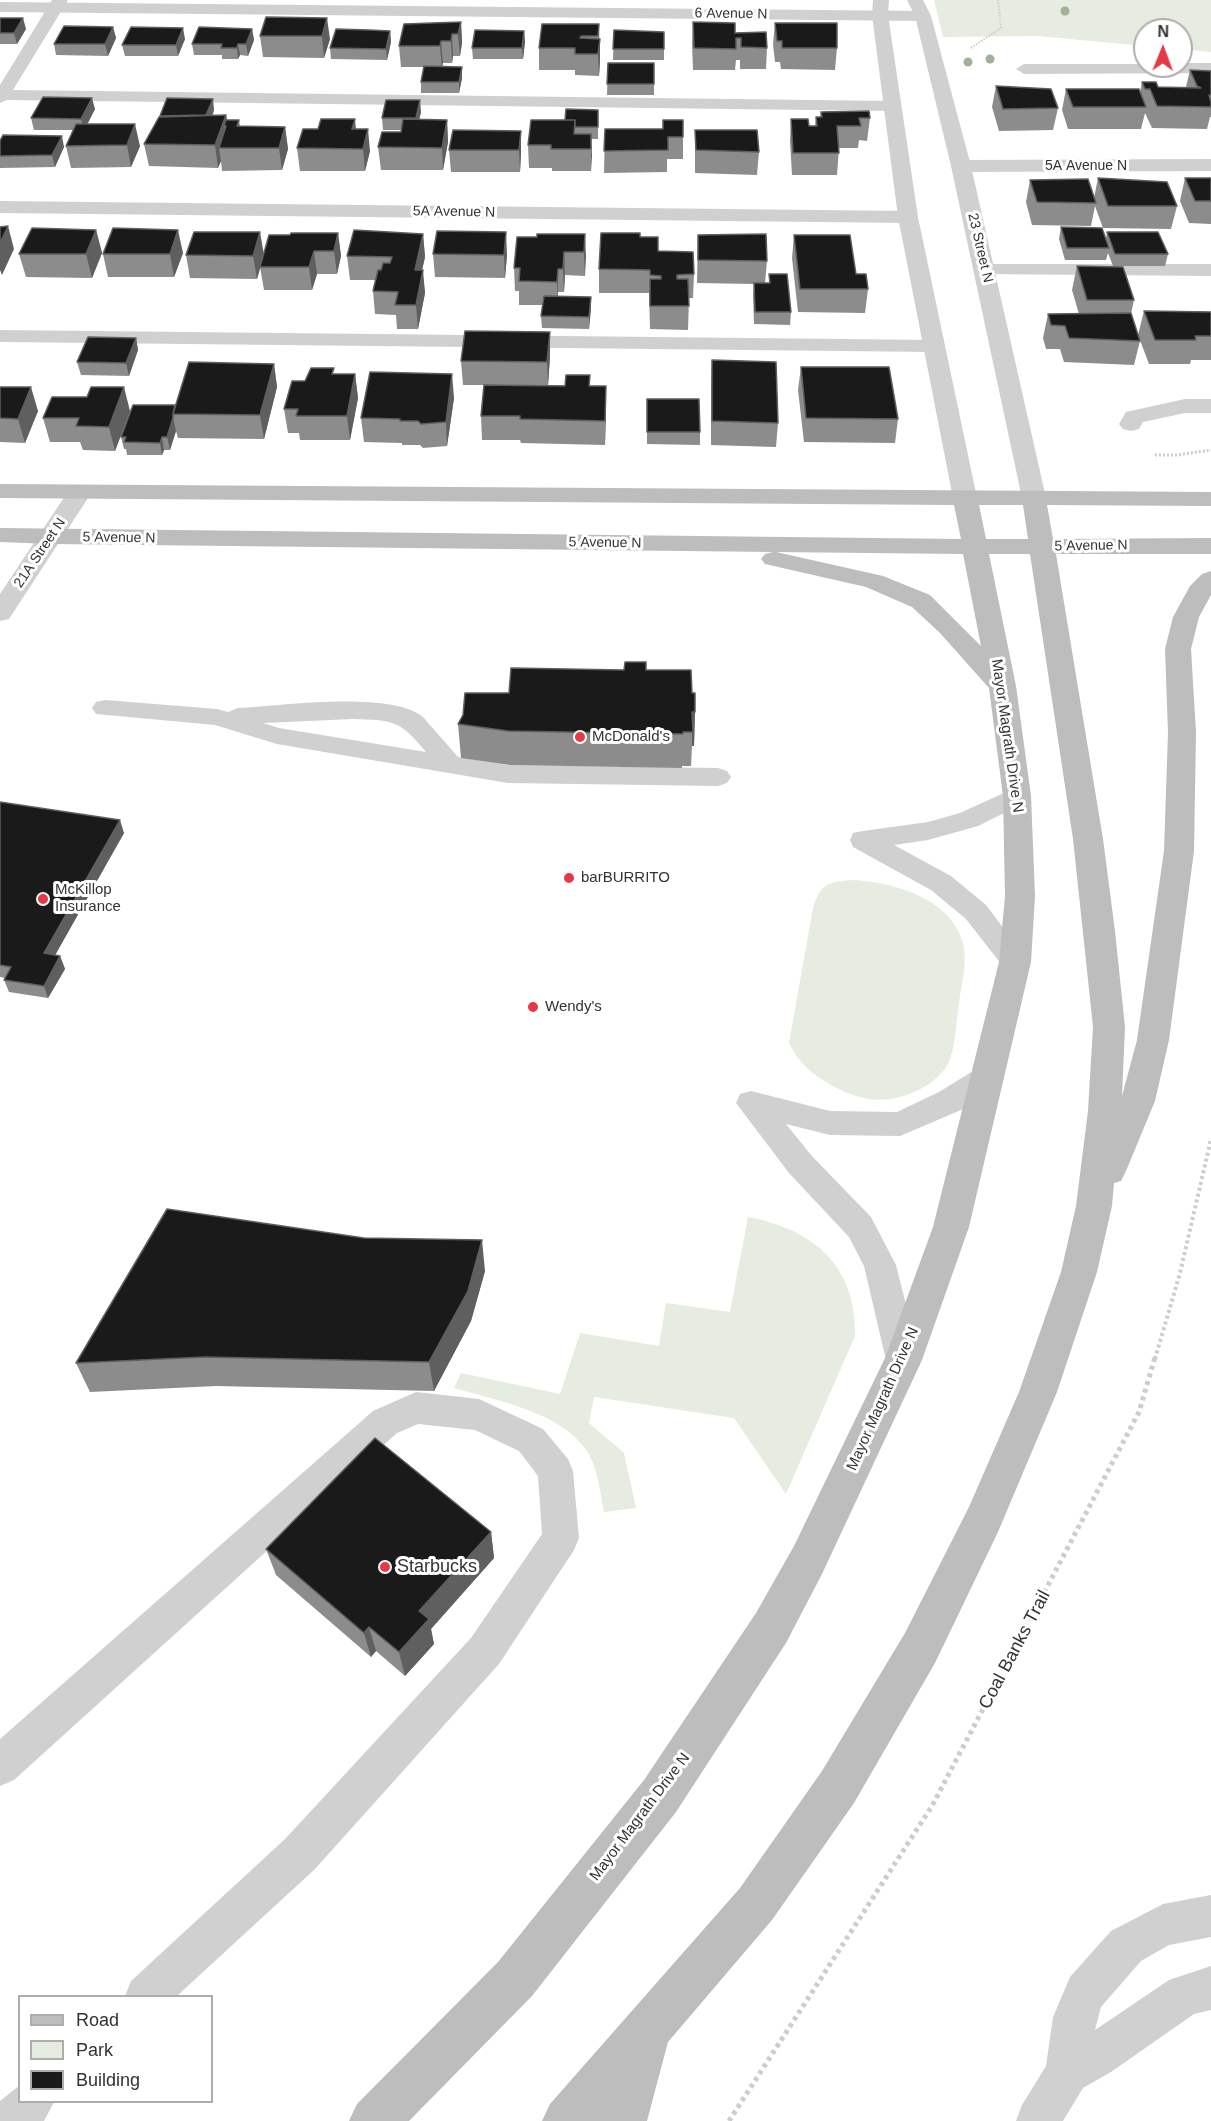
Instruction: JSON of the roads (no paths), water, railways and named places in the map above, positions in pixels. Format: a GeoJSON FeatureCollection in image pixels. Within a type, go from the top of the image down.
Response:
{"type":"FeatureCollection","features":[{"type":"Feature","properties":{"kind":"main road"},"geometry":{"type":"LineString","coordinates":[[0,491],[1211,499]]}},
{"type":"Feature","properties":{"kind":"main road","name":"Mayor Magrath Drive N"},"geometry":{"type":"LineString","coordinates":[[374,2121],[515,1979],[660,1796],[771,1628],[808,1560],[903,1359],[951,1227],[1015,962],[1020,896],[1017,796],[1002,686],[965,498]]}},
{"type":"Feature","properties":{"kind":"main road"},"geometry":{"type":"LineString","coordinates":[[567,2121],[649,2024],[756,1904],[838,1787],[920,1648],[984,1519],[1038,1392],[1079,1272],[1094,1206],[1106,1111],[1109,1027],[1088,839],[1044,547],[1034,498]]}},
{"type":"Feature","properties":{"kind":"main road","name":"5 Avenue N"},"geometry":{"type":"LineString","coordinates":[[0,535],[662,544],[1211,546]]}},
{"type":"Feature","properties":{"kind":"main road"},"geometry":{"type":"LineString","coordinates":[[662,544],[783,560],[874,581],[921,601],[949,627],[1002,686]]}},
{"type":"Feature","properties":{"kind":"main road"},"geometry":{"type":"LineString","coordinates":[[1094,1206],[1138,1101],[1153,1040],[1179,850],[1182,732],[1178,649],[1186,617],[1203,586],[1211,579]]}},
{"type":"Feature","properties":{"kind":"main road"},"geometry":{"type":"LineString","coordinates":[[622,2121],[649,2024]]}},
{"type":"Feature","properties":{"kind":"street","name":"6 Avenue N"},"geometry":{"type":"LineString","coordinates":[[0,6],[58,3],[919,8]]}},
{"type":"Feature","properties":{"kind":"street"},"geometry":{"type":"LineString","coordinates":[[881,8],[908,217],[965,498]]}},
{"type":"Feature","properties":{"kind":"street","name":"23 Street N"},"geometry":{"type":"LineString","coordinates":[[919,8],[961,166],[1034,498]]}},
{"type":"Feature","properties":{"kind":"street","name":"5A Avenue N"},"geometry":{"type":"LineString","coordinates":[[961,166],[1211,165]]}},
{"type":"Feature","properties":{"kind":"street","name":"5A Avenue N"},"geometry":{"type":"LineString","coordinates":[[0,207],[908,217]]}},
{"type":"Feature","properties":{"kind":"street"},"geometry":{"type":"LineString","coordinates":[[1131,424],[1134,417],[1174,408],[1211,406]]}},
{"type":"Feature","properties":{"kind":"street","name":"21A Street N"},"geometry":{"type":"LineString","coordinates":[[0,613],[80,492]]}},
{"type":"Feature","properties":{"kind":"lane"},"geometry":{"type":"LineString","coordinates":[[1,96],[58,3]]}},
{"type":"Feature","properties":{"kind":"lane"},"geometry":{"type":"LineString","coordinates":[[1024,69],[1211,68]]}},
{"type":"Feature","properties":{"kind":"lane"},"geometry":{"type":"LineString","coordinates":[[1,96],[893,106]]}},
{"type":"Feature","properties":{"kind":"lane"},"geometry":{"type":"LineString","coordinates":[[985,270],[1211,270]]}},
{"type":"Feature","properties":{"kind":"lane"},"geometry":{"type":"LineString","coordinates":[[0,336],[935,346]]}},
{"type":"Feature","properties":{"kind":"lane"},"geometry":{"type":"LineString","coordinates":[[105,708],[217,717],[395,712],[407,718],[421,730],[448,762]]}},
{"type":"Feature","properties":{"kind":"lane"},"geometry":{"type":"LineString","coordinates":[[217,717],[277,736],[448,762],[508,774],[718,777]]}},
{"type":"Feature","properties":{"kind":"lane"},"geometry":{"type":"LineString","coordinates":[[1015,962],[976,912],[941,883],[863,840],[928,831],[969,820],[1017,796]]}},
{"type":"Feature","properties":{"kind":"lane"},"geometry":{"type":"LineString","coordinates":[[903,1359],[880,1265],[860,1227],[800,1164],[751,1103],[830,1123],[900,1124],[950,1101],[989,1076]]}},
{"type":"Feature","properties":{"kind":"lane"},"geometry":{"type":"LineString","coordinates":[[0,1766],[385,1422],[416,1408],[479,1415],[531,1440],[555,1471],[561,1538],[485,1651],[300,1854],[147,1995]]}},
{"type":"Feature","properties":{"kind":"lane"},"geometry":{"type":"LineString","coordinates":[[1038,2121],[1067,2072],[1076,2016],[1085,1992],[1126,1946],[1163,1924],[1211,1916]]}},
{"type":"Feature","properties":{"kind":"lane"},"geometry":{"type":"LineString","coordinates":[[1067,2072],[1095,2056],[1184,1995],[1211,1988]]}},
{"type":"Feature","properties":{"kind":"lane"},"geometry":{"type":"LineString","coordinates":[[11,2121],[32,2103]]}},
{"type":"Feature","properties":{"kind":"place","name":"McDonald's"},"geometry":{"type":"Point","coordinates":[580,737]}},
{"type":"Feature","properties":{"kind":"place","name":"barBURRITO"},"geometry":{"type":"Point","coordinates":[569,878]}},
{"type":"Feature","properties":{"kind":"place","name":"McKillop Insurance"},"geometry":{"type":"Point","coordinates":[43,899]}},
{"type":"Feature","properties":{"kind":"place","name":"Wendy's"},"geometry":{"type":"Point","coordinates":[533,1007]}},
{"type":"Feature","properties":{"kind":"place","name":"Starbucks"},"geometry":{"type":"Point","coordinates":[385,1567]}}]}
